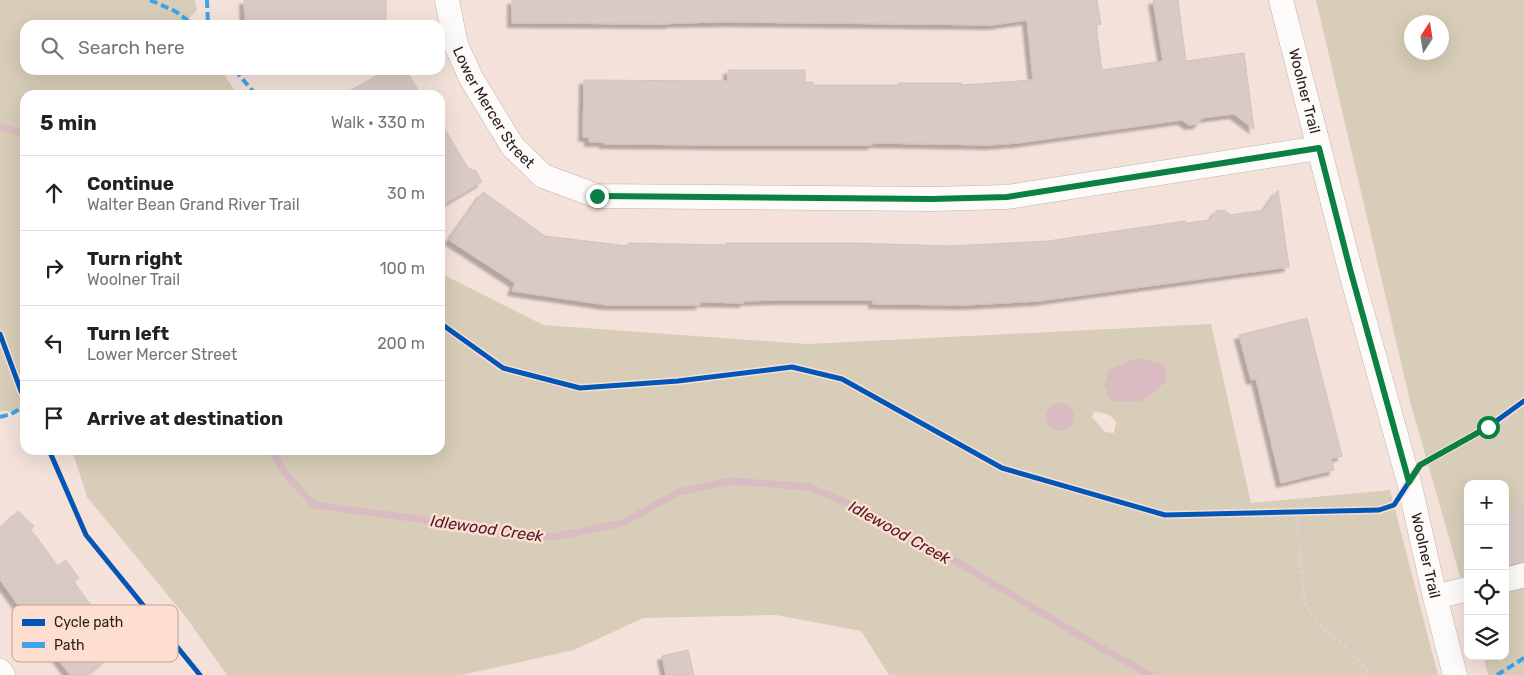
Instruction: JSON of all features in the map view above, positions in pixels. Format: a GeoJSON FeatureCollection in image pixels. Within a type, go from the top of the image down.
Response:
{"type":"FeatureCollection","features":[{"type":"Feature","properties":{"kind":"street","name":"Lower Mercer Street"},"geometry":{"type":"LineString","coordinates":[[446,0],[456,45],[470,78],[513,146],[542,176],[597,196],[932,199],[1007,197],[1319,148]]}},
{"type":"Feature","properties":{"kind":"street","name":"Woolner Trail"},"geometry":{"type":"LineString","coordinates":[[1281,0],[1350,269],[1409,482],[1435,598],[1455,675]]}},
{"type":"Feature","properties":{"kind":"street"},"geometry":{"type":"LineString","coordinates":[[1509,579],[1524,575]]}},
{"type":"Feature","properties":{"kind":"street"},"geometry":{"type":"LineString","coordinates":[[1435,598],[1464,590]]}},
{"type":"Feature","properties":{"kind":"street"},"geometry":{"type":"LineString","coordinates":[[0,671],[3,675]]}},
{"type":"Feature","properties":{"kind":"path"},"geometry":{"type":"LineString","coordinates":[[1296,512],[1305,604],[1318,625],[1348,650],[1367,670],[1368,675]]}},
{"type":"Feature","properties":{"kind":"shaded area"},"geometry":{"type":"Polygon","coordinates":[[[0,0],[195,0],[197,10],[189,20],[20,20],[20,75],[224,75],[235,90],[20,90],[20,411],[0,411],[0,0]]]}},
{"type":"Feature","properties":{"kind":"shaded area"},"geometry":{"type":"Polygon","coordinates":[[[1316,0],[1524,0],[1524,675],[1488,675],[1484,660],[1509,660],[1509,480],[1464,480],[1464,590],[1411,405],[1316,0]]]}},
{"type":"Feature","properties":{"kind":"shaded area"},"geometry":{"type":"Polygon","coordinates":[[[445,276],[543,325],[807,344],[1211,324],[1251,503],[1390,490],[1438,675],[889,675],[861,631],[776,615],[643,618],[574,650],[462,675],[227,675],[178,605],[176,605],[87,497],[74,455],[445,455],[445,276]],[[1094,412],[1092,417],[1105,432],[1114,433],[1116,422],[1104,413],[1094,412]]]}},
{"type":"Feature","properties":{"kind":"shaded area"},"geometry":{"type":"Polygon","coordinates":[[[1137,358],[1164,364],[1167,381],[1141,402],[1111,401],[1104,386],[1109,370],[1137,358]]]}},
{"type":"Feature","properties":{"kind":"shaded area"},"geometry":{"type":"Polygon","coordinates":[[[1060,403],[1070,407],[1074,417],[1070,427],[1060,431],[1050,427],[1046,417],[1050,407],[1060,403]]]}},
{"type":"Feature","properties":{"kind":"building"},"geometry":{"type":"Polygon","coordinates":[[[244,0],[386,0],[386,20],[245,20],[244,0]]]}},
{"type":"Feature","properties":{"kind":"building"},"geometry":{"type":"Polygon","coordinates":[[[512,0],[1097,0],[1101,24],[1096,25],[1102,70],[1163,61],[1153,0],[1178,0],[1186,61],[1244,53],[1254,129],[1234,114],[1202,118],[1198,124],[1189,125],[1182,120],[1018,143],[990,145],[872,143],[872,145],[717,145],[604,144],[604,142],[589,142],[589,137],[583,137],[584,80],[728,81],[728,70],[805,70],[805,82],[813,82],[813,85],[961,83],[961,85],[1033,80],[1027,20],[993,25],[729,22],[670,24],[512,23],[512,0]]]}},
{"type":"Feature","properties":{"kind":"building"},"geometry":{"type":"Polygon","coordinates":[[[378,75],[409,75],[418,90],[351,90],[378,75]]]}},
{"type":"Feature","properties":{"kind":"building"},"geometry":{"type":"Polygon","coordinates":[[[445,129],[468,168],[476,171],[482,182],[445,204],[445,129]]]}},
{"type":"Feature","properties":{"kind":"building"},"geometry":{"type":"Polygon","coordinates":[[[1278,190],[1289,267],[1039,301],[967,305],[873,304],[873,300],[778,300],[744,301],[744,303],[700,302],[700,305],[607,305],[512,291],[515,283],[449,240],[483,192],[545,236],[628,246],[628,243],[726,245],[726,243],[851,243],[952,246],[1048,241],[1185,221],[1186,223],[1210,220],[1216,211],[1224,210],[1230,215],[1264,210],[1278,190]]]}},
{"type":"Feature","properties":{"kind":"building"},"geometry":{"type":"Polygon","coordinates":[[[1307,318],[1342,456],[1331,459],[1334,470],[1281,483],[1256,379],[1251,380],[1239,335],[1307,318]]]}},
{"type":"Feature","properties":{"kind":"building"},"geometry":{"type":"Polygon","coordinates":[[[1524,507],[1524,562],[1509,565],[1509,525],[1509,511],[1524,507]]]}},
{"type":"Feature","properties":{"kind":"building"},"geometry":{"type":"Polygon","coordinates":[[[18,511],[34,526],[31,530],[58,566],[66,560],[79,578],[74,582],[91,605],[18,605],[0,580],[0,529],[18,511]]]}},
{"type":"Feature","properties":{"kind":"building"},"geometry":{"type":"Polygon","coordinates":[[[688,650],[694,675],[666,675],[662,656],[688,650]]]}},
{"type":"Feature","properties":{"kind":"building"},"geometry":{"type":"Polygon","coordinates":[[[60,662],[102,662],[88,675],[70,675],[60,662]]]}},
{"type":"Feature","properties":{"kind":"waterway","name":"Idlewood Creek"},"geometry":{"type":"LineString","coordinates":[[0,127],[20,133]]}},
{"type":"Feature","properties":{"kind":"waterway","name":"Idlewood Creek"},"geometry":{"type":"LineString","coordinates":[[275,455],[284,472],[314,505],[554,537],[622,523],[679,492],[731,481],[809,487],[867,511],[1150,675]]}},
{"type":"Feature","properties":{"kind":"marked path"},"geometry":{"type":"LineString","coordinates":[[150,0],[175,11],[187,20]]}},
{"type":"Feature","properties":{"kind":"marked path"},"geometry":{"type":"LineString","coordinates":[[207,0],[208,20]]}},
{"type":"Feature","properties":{"kind":"marked path"},"geometry":{"type":"LineString","coordinates":[[239,75],[252,90]]}},
{"type":"Feature","properties":{"kind":"marked path"},"geometry":{"type":"LineString","coordinates":[[0,417],[20,409]]}},
{"type":"Feature","properties":{"kind":"marked path"},"geometry":{"type":"LineString","coordinates":[[1497,675],[1524,658]]}},
{"type":"Feature","properties":{"kind":"cycle path"},"geometry":{"type":"LineString","coordinates":[[445,327],[503,368],[580,388],[678,381],[792,367],[842,379],[1002,468],[1165,515],[1379,510],[1394,505],[1420,465],[1488,427],[1524,401]]}},
{"type":"Feature","properties":{"kind":"cycle path"},"geometry":{"type":"LineString","coordinates":[[0,334],[20,388]]}},
{"type":"Feature","properties":{"kind":"cycle path"},"geometry":{"type":"LineString","coordinates":[[51,455],[86,535],[143,605]]}},
{"type":"Feature","properties":{"kind":"cycle path"},"geometry":{"type":"LineString","coordinates":[[178,648],[200,675]]}},
{"type":"Feature","properties":{"kind":"route"},"geometry":{"type":"LineString","coordinates":[[597,196],[932,199],[1007,197],[1319,148],[1350,269],[1409,482],[1420,465],[1488,427]]}}]}
